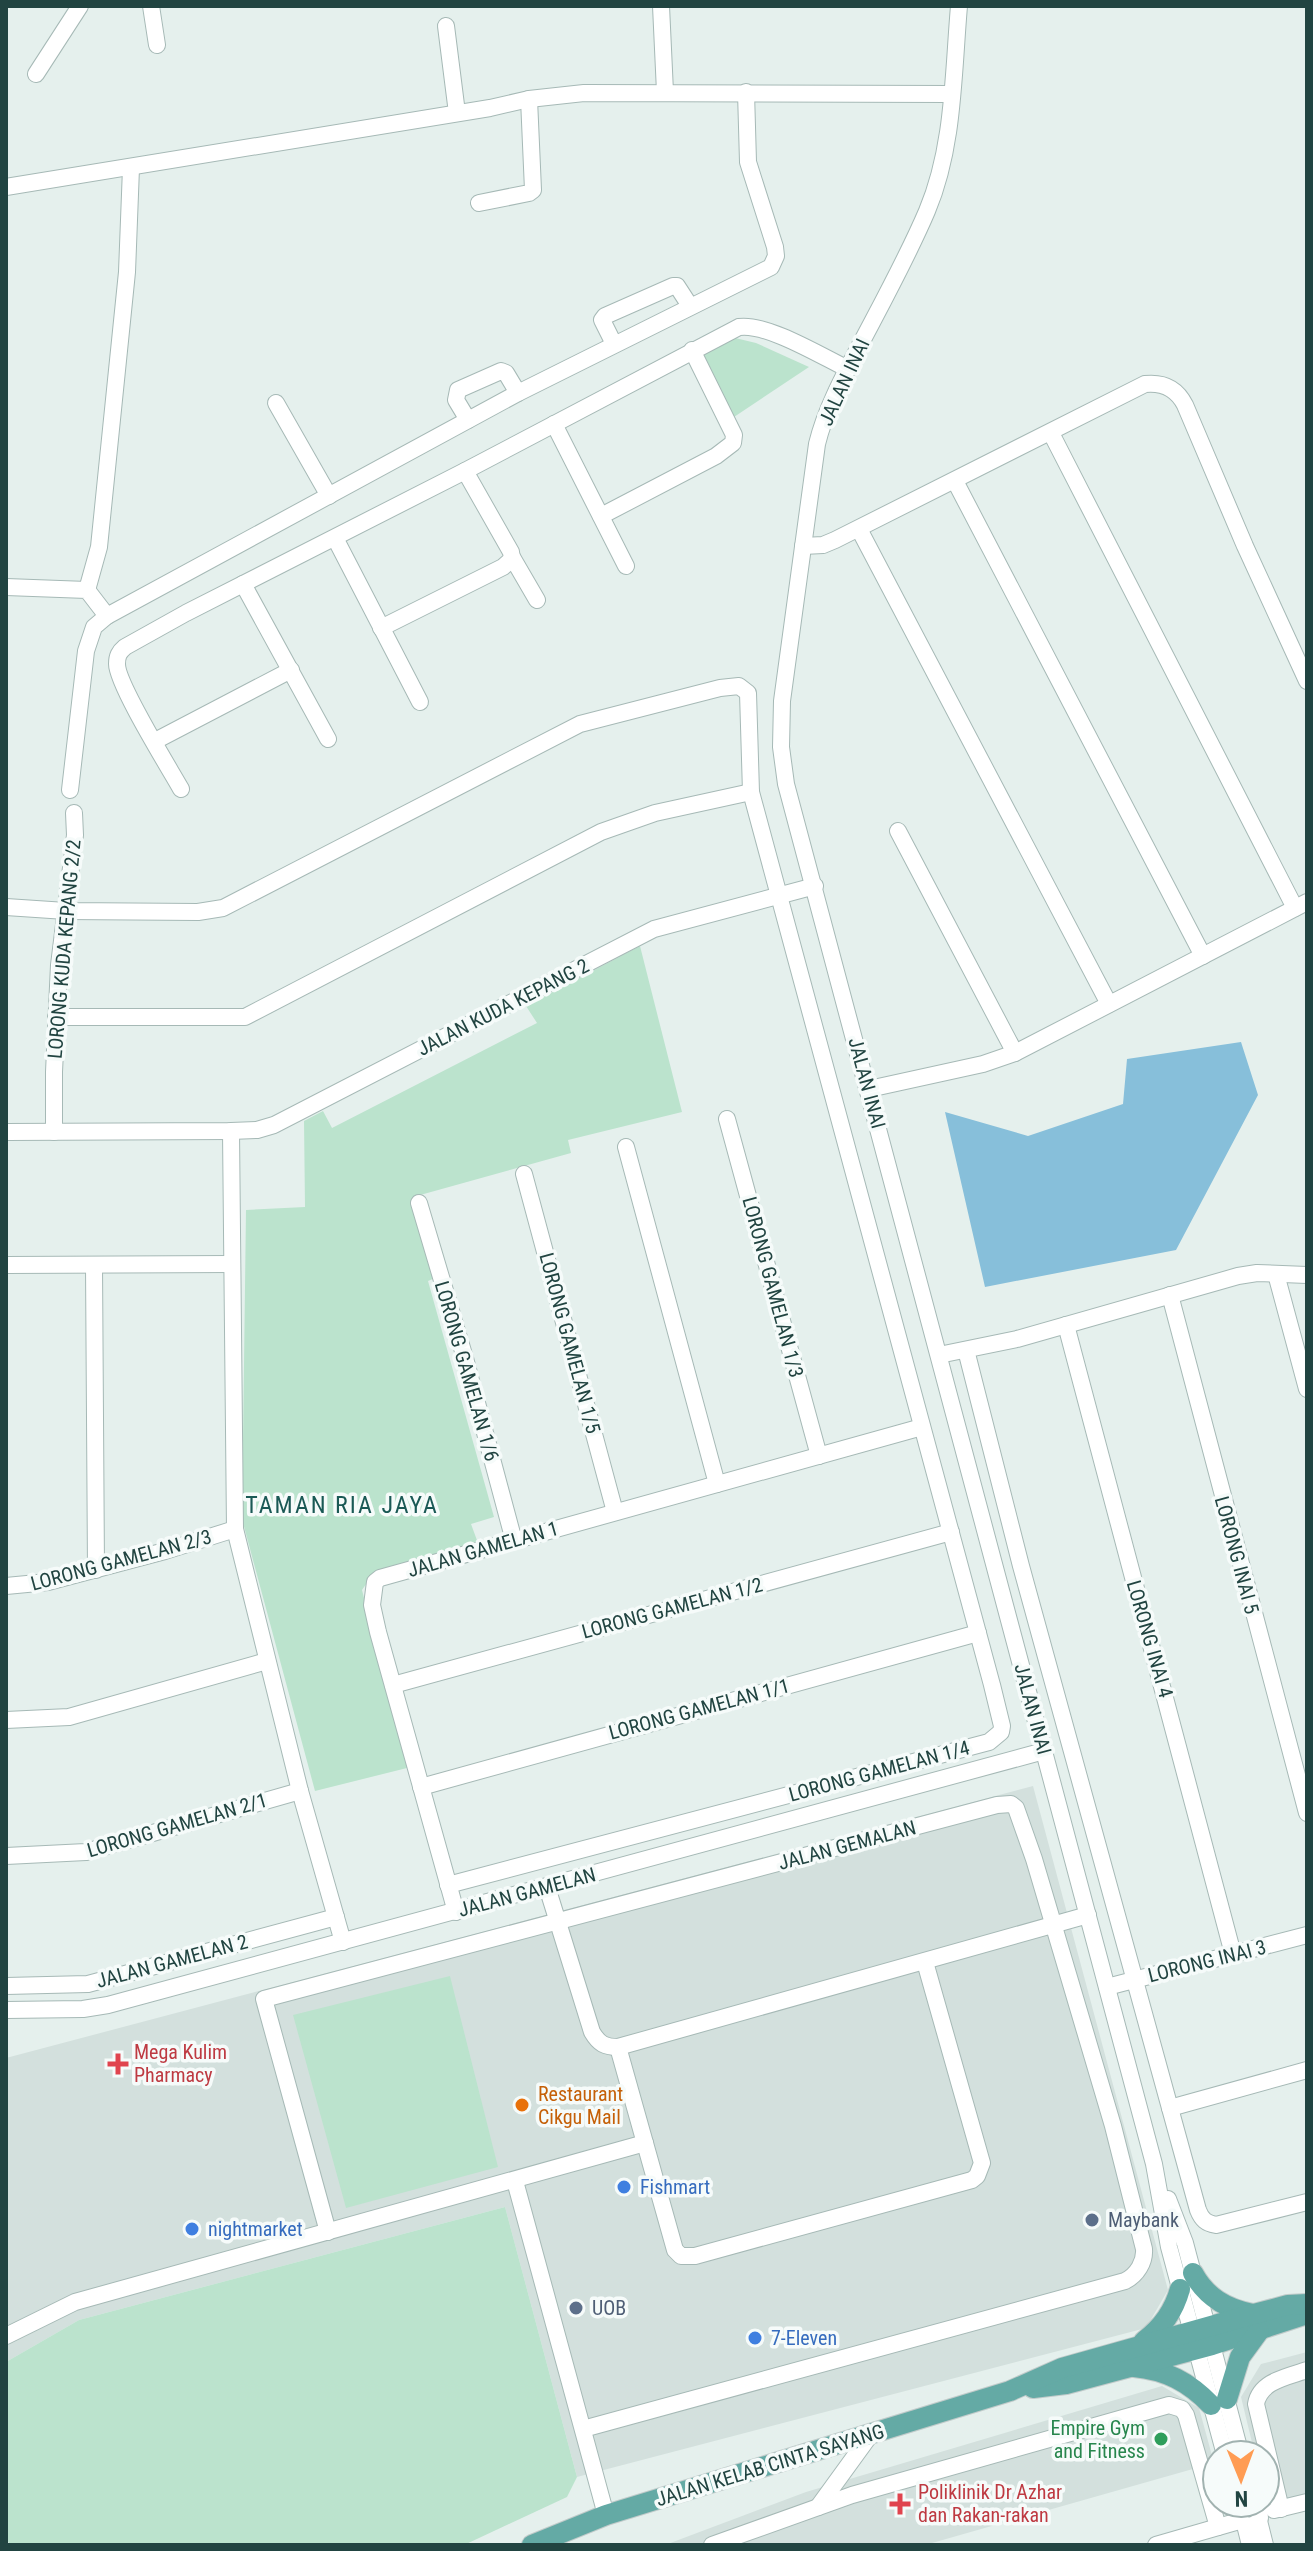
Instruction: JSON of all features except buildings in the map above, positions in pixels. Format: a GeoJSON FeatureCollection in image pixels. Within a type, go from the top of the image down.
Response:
{"type":"FeatureCollection","features":[{"type":"Feature","properties":{"kind":"main road"},"geometry":{"type":"LineString","coordinates":[[1186,2281],[1256,2322],[1219,2402],[1174,2376],[1125,2358],[1135,2346],[1156,2332],[1171,2312],[1186,2281]]}},
{"type":"Feature","properties":{"kind":"main road","name":"JALAN KELAB CINTA SAYANG"},"geometry":{"type":"LineString","coordinates":[[1256,2322],[1288,2305],[1307,2304]]}},
{"type":"Feature","properties":{"kind":"main road","name":"JALAN KELAB CINTA SAYANG"},"geometry":{"type":"LineString","coordinates":[[532,2545],[606,2515],[1010,2391],[1062,2368],[1125,2358],[1256,2322],[1307,2314]]}},
{"type":"Feature","properties":{"kind":"street"},"geometry":{"type":"LineString","coordinates":[[36,74],[80,6]]}},
{"type":"Feature","properties":{"kind":"street"},"geometry":{"type":"LineString","coordinates":[[151,6],[157,45]]}},
{"type":"Feature","properties":{"kind":"street"},"geometry":{"type":"LineString","coordinates":[[661,6],[665,92]]}},
{"type":"Feature","properties":{"kind":"street","name":"JALAN INAI"},"geometry":{"type":"LineString","coordinates":[[959,6],[944,159],[935,190],[904,261],[820,430],[782,701],[781,747],[786,784],[1219,2402]]}},
{"type":"Feature","properties":{"kind":"street"},"geometry":{"type":"LineString","coordinates":[[446,26],[457,113]]}},
{"type":"Feature","properties":{"kind":"street"},"geometry":{"type":"LineString","coordinates":[[70,790],[86,651],[94,627],[107,616],[518,393],[765,270],[774,262],[775,247],[748,162],[746,92]]}},
{"type":"Feature","properties":{"kind":"street"},"geometry":{"type":"LineString","coordinates":[[6,187],[529,99],[584,93],[951,94]]}},
{"type":"Feature","properties":{"kind":"street"},"geometry":{"type":"LineString","coordinates":[[479,203],[533,190],[529,99]]}},
{"type":"Feature","properties":{"kind":"street"},"geometry":{"type":"LineString","coordinates":[[87,590],[99,547],[127,272],[131,168]]}},
{"type":"Feature","properties":{"kind":"street"},"geometry":{"type":"LineString","coordinates":[[614,344],[602,320],[605,316],[673,286],[677,286],[690,306]]}},
{"type":"Feature","properties":{"kind":"street"},"geometry":{"type":"LineString","coordinates":[[181,789],[118,672],[120,651],[731,330],[749,327],[848,369]]}},
{"type":"Feature","properties":{"kind":"street"},"geometry":{"type":"LineString","coordinates":[[601,516],[716,456],[733,443],[734,435],[692,350]]}},
{"type":"Feature","properties":{"kind":"street"},"geometry":{"type":"LineString","coordinates":[[468,420],[456,400],[458,390],[501,371],[506,373],[518,393]]}},
{"type":"Feature","properties":{"kind":"street"},"geometry":{"type":"LineString","coordinates":[[803,546],[823,545],[859,529],[1145,384],[1162,384],[1180,396],[1307,681]]}},
{"type":"Feature","properties":{"kind":"street"},"geometry":{"type":"LineString","coordinates":[[276,403],[329,496]]}},
{"type":"Feature","properties":{"kind":"street"},"geometry":{"type":"LineString","coordinates":[[554,424],[626,566]]}},
{"type":"Feature","properties":{"kind":"street"},"geometry":{"type":"LineString","coordinates":[[869,1089],[983,1064],[1015,1053],[1301,905],[1051,433]]}},
{"type":"Feature","properties":{"kind":"street"},"geometry":{"type":"LineString","coordinates":[[465,471],[537,600]]}},
{"type":"Feature","properties":{"kind":"street"},"geometry":{"type":"LineString","coordinates":[[955,481],[1203,956]]}},
{"type":"Feature","properties":{"kind":"street"},"geometry":{"type":"LineString","coordinates":[[859,529],[1109,1004]]}},
{"type":"Feature","properties":{"kind":"street"},"geometry":{"type":"LineString","coordinates":[[335,538],[420,702]]}},
{"type":"Feature","properties":{"kind":"street"},"geometry":{"type":"LineString","coordinates":[[381,628],[503,567],[512,557]]}},
{"type":"Feature","properties":{"kind":"street"},"geometry":{"type":"LineString","coordinates":[[243,584],[328,739]]}},
{"type":"Feature","properties":{"kind":"street"},"geometry":{"type":"LineString","coordinates":[[6,587],[87,590]]}},
{"type":"Feature","properties":{"kind":"street"},"geometry":{"type":"LineString","coordinates":[[87,590],[107,616]]}},
{"type":"Feature","properties":{"kind":"street"},"geometry":{"type":"LineString","coordinates":[[155,741],[291,670]]}},
{"type":"Feature","properties":{"kind":"street","name":"LORONG GAMELAN 1/4"},"geometry":{"type":"LineString","coordinates":[[66,911],[198,912],[223,908],[580,724],[720,688],[739,686],[748,693],[751,792],[1002,1726],[998,1737],[989,1742],[448,1885]]}},
{"type":"Feature","properties":{"kind":"street"},"geometry":{"type":"LineString","coordinates":[[56,1017],[245,1017],[601,832],[655,813],[751,792]]}},
{"type":"Feature","properties":{"kind":"street","name":"LORONG KUDA KEPANG 2/2"},"geometry":{"type":"LineString","coordinates":[[54,1132],[56,1017],[75,835],[74,813]]}},
{"type":"Feature","properties":{"kind":"street"},"geometry":{"type":"LineString","coordinates":[[898,831],[1015,1053]]}},
{"type":"Feature","properties":{"kind":"street","name":"JALAN KUDA KEPANG 2"},"geometry":{"type":"LineString","coordinates":[[6,1132],[231,1131],[257,1130],[274,1125],[654,929],[815,886]]}},
{"type":"Feature","properties":{"kind":"street"},"geometry":{"type":"LineString","coordinates":[[6,907],[66,911]]}},
{"type":"Feature","properties":{"kind":"street","name":"LORONG GAMELAN 1/3"},"geometry":{"type":"LineString","coordinates":[[727,1119],[819,1456]]}},
{"type":"Feature","properties":{"kind":"street"},"geometry":{"type":"LineString","coordinates":[[231,1131],[235,1529],[300,1791],[343,1942]]}},
{"type":"Feature","properties":{"kind":"street"},"geometry":{"type":"LineString","coordinates":[[626,1147],[717,1484]]}},
{"type":"Feature","properties":{"kind":"street","name":"LORONG GAMELAN 1/5"},"geometry":{"type":"LineString","coordinates":[[524,1174],[615,1512]]}},
{"type":"Feature","properties":{"kind":"street","name":"LORONG GAMELAN 1/6"},"geometry":{"type":"LineString","coordinates":[[419,1203],[514,1541]]}},
{"type":"Feature","properties":{"kind":"street"},"geometry":{"type":"LineString","coordinates":[[6,1265],[232,1264]]}},
{"type":"Feature","properties":{"kind":"street"},"geometry":{"type":"LineString","coordinates":[[94,1265],[96,1570]]}},
{"type":"Feature","properties":{"kind":"street"},"geometry":{"type":"LineString","coordinates":[[1276,1274],[1307,1389]]}},
{"type":"Feature","properties":{"kind":"street"},"geometry":{"type":"LineString","coordinates":[[939,1355],[1017,1339],[1238,1276],[1307,1275]]}},
{"type":"Feature","properties":{"kind":"street","name":"LORONG INAI 5"},"geometry":{"type":"LineString","coordinates":[[1170,1295],[1307,1813]]}},
{"type":"Feature","properties":{"kind":"street","name":"LORONG INAI 4"},"geometry":{"type":"LineString","coordinates":[[1066,1325],[1233,1954]]}},
{"type":"Feature","properties":{"kind":"street"},"geometry":{"type":"LineString","coordinates":[[966,1350],[1021,1566],[1198,2210],[1208,2224],[1226,2223],[1307,2202]]}},
{"type":"Feature","properties":{"kind":"street","name":"JALAN GAMELAN 1"},"geometry":{"type":"LineString","coordinates":[[456,1912],[372,1605],[375,1582],[380,1578],[922,1427]]}},
{"type":"Feature","properties":{"kind":"street","name":"LORONG GAMELAN 2/3"},"geometry":{"type":"LineString","coordinates":[[6,1586],[39,1584],[96,1570],[235,1529]]}},
{"type":"Feature","properties":{"kind":"street","name":"LORONG GAMELAN 1/2"},"geometry":{"type":"LineString","coordinates":[[393,1685],[951,1532]]}},
{"type":"Feature","properties":{"kind":"street","name":"LORONG GAMELAN 1/1"},"geometry":{"type":"LineString","coordinates":[[421,1787],[978,1633]]}},
{"type":"Feature","properties":{"kind":"street"},"geometry":{"type":"LineString","coordinates":[[6,1720],[69,1717],[267,1661]]}},
{"type":"Feature","properties":{"kind":"street","name":"JALAN GAMELAN"},"geometry":{"type":"LineString","coordinates":[[6,2010],[83,2009],[108,2005],[1044,1751]]}},
{"type":"Feature","properties":{"kind":"street","name":"LORONG GAMELAN 2/1"},"geometry":{"type":"LineString","coordinates":[[6,1856],[86,1852],[300,1791]]}},
{"type":"Feature","properties":{"kind":"street","name":"JALAN GEMALAN"},"geometry":{"type":"LineString","coordinates":[[558,1922],[1005,1804],[1016,1808],[1019,1814],[1053,1926]]}},
{"type":"Feature","properties":{"kind":"street"},"geometry":{"type":"LineString","coordinates":[[547,1887],[592,2032],[601,2044],[618,2047],[1088,1915]]}},
{"type":"Feature","properties":{"kind":"street","name":"JALAN GAMELAN 2"},"geometry":{"type":"LineString","coordinates":[[6,1986],[88,1984],[336,1917]]}},
{"type":"Feature","properties":{"kind":"street"},"geometry":{"type":"LineString","coordinates":[[328,2232],[264,1999],[558,1922]]}},
{"type":"Feature","properties":{"kind":"street"},"geometry":{"type":"LineString","coordinates":[[583,2429],[980,2322],[1132,2277],[1142,2262],[1144,2249],[1113,2126],[1053,1926]]}},
{"type":"Feature","properties":{"kind":"street","name":"LORONG INAI 3"},"geometry":{"type":"LineString","coordinates":[[1107,1987],[1307,1935]]}},
{"type":"Feature","properties":{"kind":"street"},"geometry":{"type":"LineString","coordinates":[[618,2047],[675,2250],[681,2256],[687,2257],[972,2180],[982,2163],[925,1962]]}},
{"type":"Feature","properties":{"kind":"street"},"geometry":{"type":"LineString","coordinates":[[1170,2108],[1307,2070]]}},
{"type":"Feature","properties":{"kind":"street"},"geometry":{"type":"LineString","coordinates":[[6,2336],[75,2302],[645,2143]]}},
{"type":"Feature","properties":{"kind":"street"},"geometry":{"type":"LineString","coordinates":[[515,2181],[606,2515]]}},
{"type":"Feature","properties":{"kind":"street"},"geometry":{"type":"LineString","coordinates":[[1263,2439],[1256,2412],[1257,2397],[1268,2384],[1307,2370]]}},
{"type":"Feature","properties":{"kind":"street"},"geometry":{"type":"LineString","coordinates":[[1219,2402],[1223,2439]]}},
{"type":"Feature","properties":{"kind":"street"},"geometry":{"type":"LineString","coordinates":[[1219,2402],[1234,2439]]}},
{"type":"Feature","properties":{"kind":"street"},"geometry":{"type":"LineString","coordinates":[[712,2545],[818,2507],[997,2452],[1169,2405],[1182,2409],[1186,2415],[1218,2527]]}},
{"type":"Feature","properties":{"kind":"street"},"geometry":{"type":"LineString","coordinates":[[818,2507],[871,2434]]}},
{"type":"Feature","properties":{"kind":"street"},"geometry":{"type":"LineString","coordinates":[[1281,2509],[1307,2502]]}},
{"type":"Feature","properties":{"kind":"street"},"geometry":{"type":"LineString","coordinates":[[1156,2545],[1218,2527],[1233,2519]]}},
{"type":"Feature","properties":{"kind":"street"},"geometry":{"type":"LineString","coordinates":[[1249,2519],[1250,2545]]}},
{"type":"Feature","properties":{"kind":"street"},"geometry":{"type":"LineString","coordinates":[[1253,2519],[1265,2545]]}},
{"type":"Feature","properties":{"kind":"shaded area"},"geometry":{"type":"Polygon","coordinates":[[[1033,1786],[1168,2290],[1146,2328],[577,2477],[505,2207],[79,2320],[6,2362],[6,2058],[1033,1786]]]}},
{"type":"Feature","properties":{"kind":"shaded area"},"geometry":{"type":"Polygon","coordinates":[[[1307,2352],[1307,2497],[1281,2503],[1281,2439],[1251,2439],[1241,2397],[1261,2364],[1307,2352]]]}},
{"type":"Feature","properties":{"kind":"shaded area"},"geometry":{"type":"Polygon","coordinates":[[[1162,2386],[1199,2408],[1207,2439],[1201,2439],[1201,2467],[925,2545],[665,2545],[806,2492],[1162,2386]]]}},
{"type":"Feature","properties":{"kind":"green space"},"geometry":{"type":"Polygon","coordinates":[[[731,337],[756,343],[809,367],[734,417],[701,358],[705,350],[731,337]]]}},
{"type":"Feature","properties":{"kind":"green space"},"geometry":{"type":"Polygon","coordinates":[[[640,946],[682,1112],[568,1140],[571,1153],[413,1197],[435,1278],[428,1281],[494,1517],[471,1524],[478,1543],[375,1571],[362,1590],[407,1768],[315,1791],[242,1519],[246,1210],[305,1207],[304,1121],[323,1111],[332,1128],[537,1023],[526,1006],[640,946]]]}},
{"type":"Feature","properties":{"kind":"green space"},"geometry":{"type":"Polygon","coordinates":[[[450,1976],[498,2167],[346,2208],[293,2015],[450,1976]]]}},
{"type":"Feature","properties":{"kind":"green space"},"geometry":{"type":"Polygon","coordinates":[[[505,2207],[577,2477],[567,2497],[464,2545],[10,2545],[6,2538],[6,2362],[79,2320],[505,2207]]]}},
{"type":"Feature","properties":{"kind":"water"},"geometry":{"type":"Polygon","coordinates":[[[1241,1042],[1258,1095],[1176,1250],[985,1287],[945,1112],[1028,1136],[1123,1104],[1127,1059],[1241,1042]]]}},
{"type":"Feature","properties":{"kind":"place","name":"Mega Kulim Pharmacy"},"geometry":{"type":"Point","coordinates":[118,2064]}},
{"type":"Feature","properties":{"kind":"place","name":"Restaurant Cikgu Mail"},"geometry":{"type":"Point","coordinates":[522,2105]}},
{"type":"Feature","properties":{"kind":"place","name":"Fishmart"},"geometry":{"type":"Point","coordinates":[624,2187]}},
{"type":"Feature","properties":{"kind":"place","name":"Maybank"},"geometry":{"type":"Point","coordinates":[1092,2220]}},
{"type":"Feature","properties":{"kind":"place","name":"nightmarket"},"geometry":{"type":"Point","coordinates":[192,2229]}},
{"type":"Feature","properties":{"kind":"place","name":"UOB"},"geometry":{"type":"Point","coordinates":[576,2308]}},
{"type":"Feature","properties":{"kind":"place","name":"7-Eleven"},"geometry":{"type":"Point","coordinates":[755,2338]}},
{"type":"Feature","properties":{"kind":"place","name":"Empire Gym and Fitness"},"geometry":{"type":"Point","coordinates":[1161,2439]}},
{"type":"Feature","properties":{"kind":"place","name":"Poliklinik Dr Azhar dan Rakan-rakan"},"geometry":{"type":"Point","coordinates":[900,2504]}},
{"type":"Feature","properties":{"kind":"district","name":"TAMAN RIA JAYA"},"geometry":{"type":"Point","coordinates":[342,1505]}}]}
